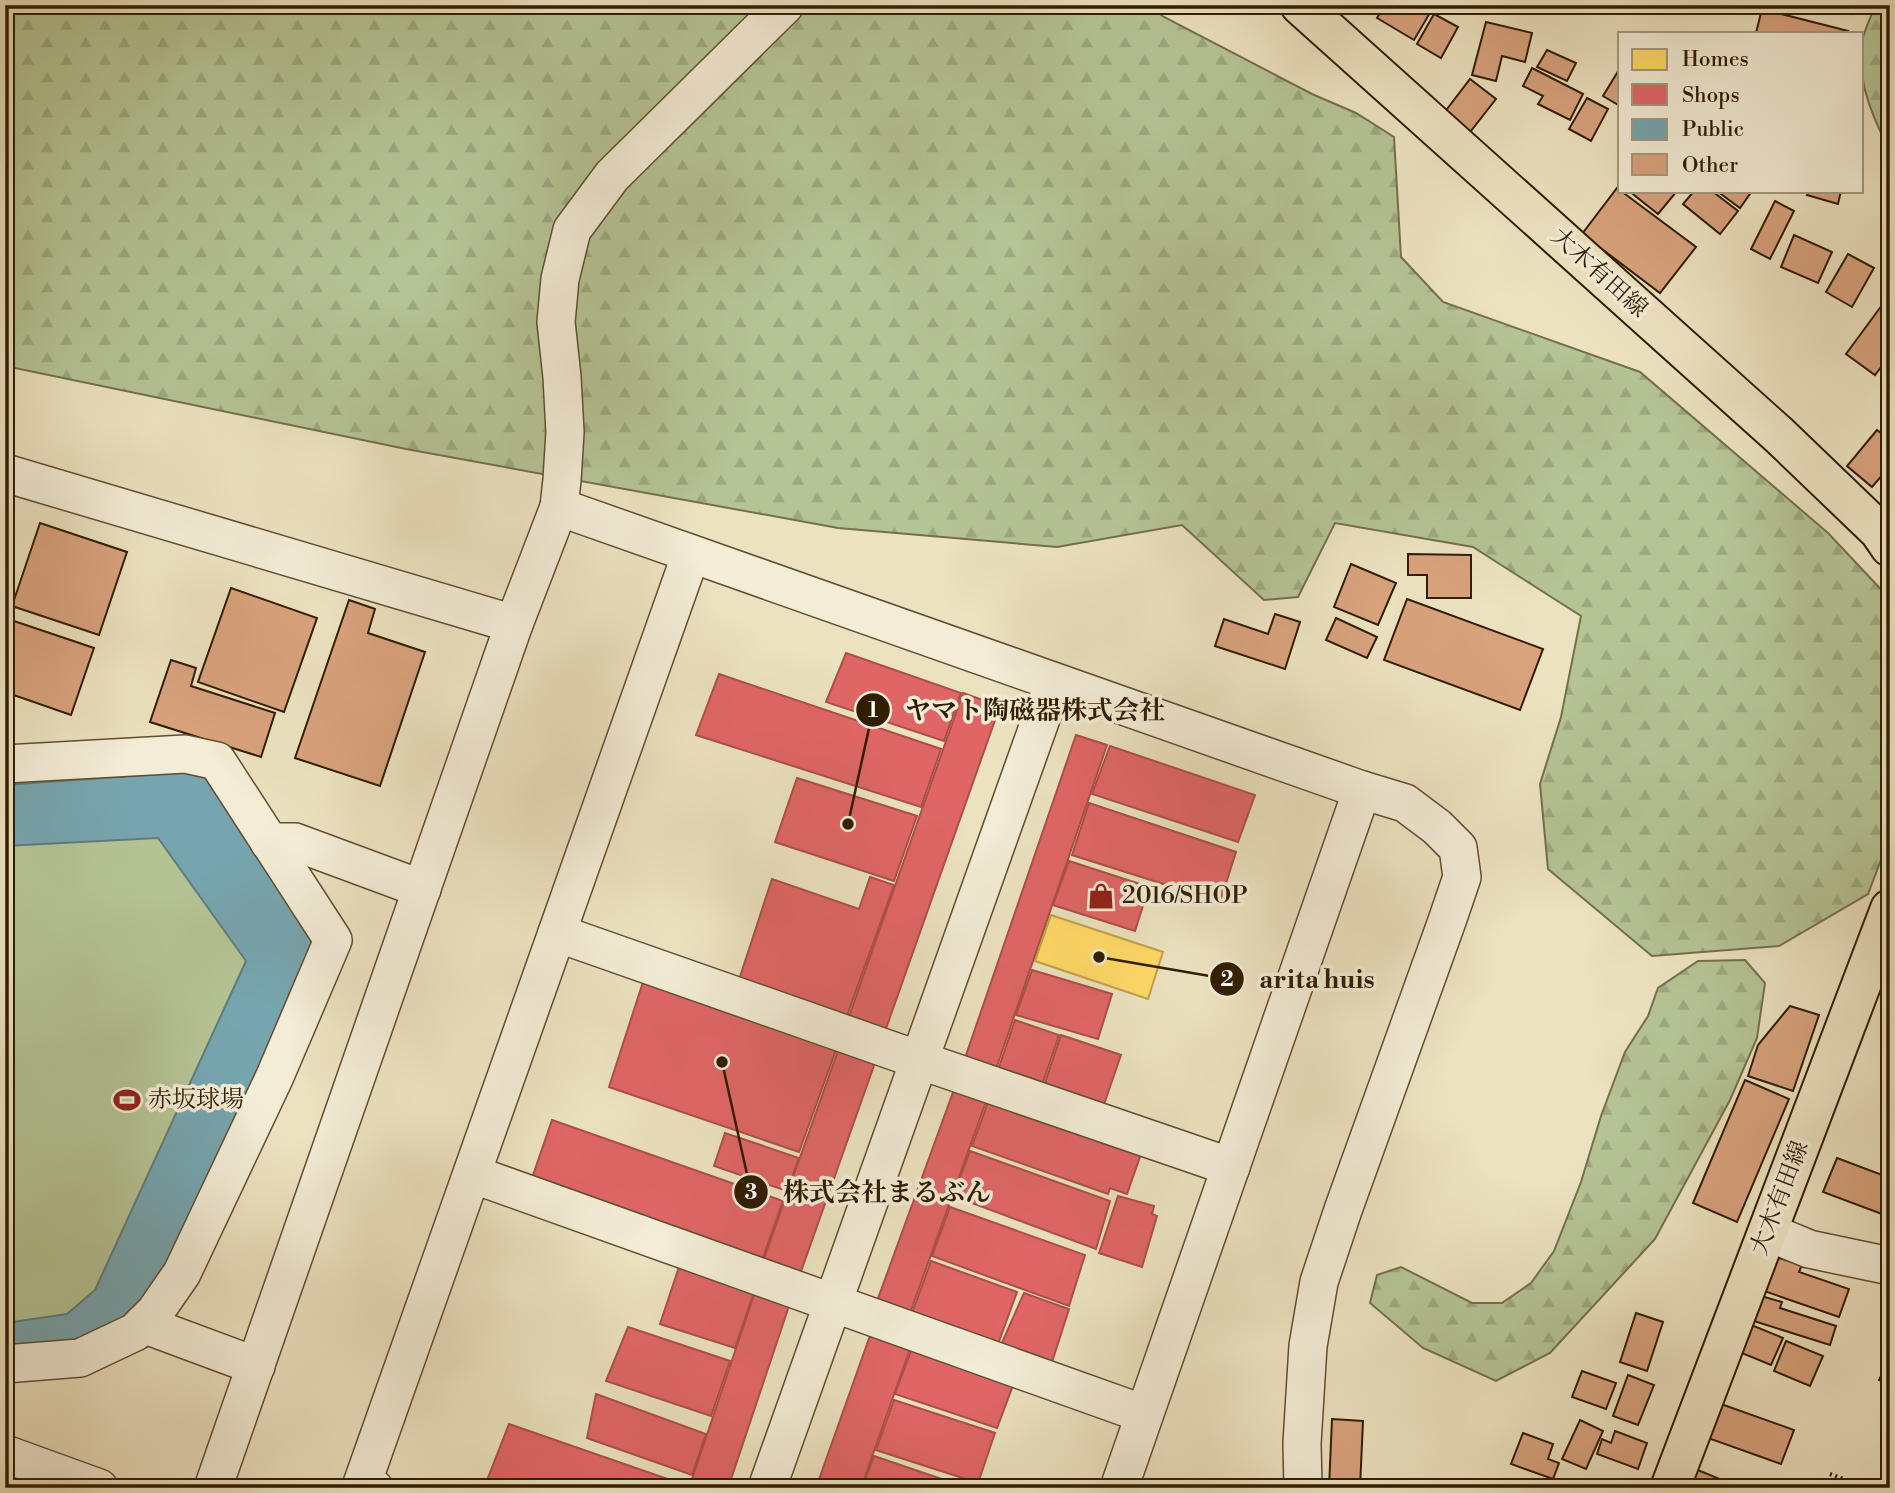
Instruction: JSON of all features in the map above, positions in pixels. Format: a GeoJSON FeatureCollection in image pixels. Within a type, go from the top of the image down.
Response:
{"type":"FeatureCollection","features":[{"type":"Feature","properties":{"kind":"main road","name":"大木有田線"},"geometry":{"type":"LineString","coordinates":[[1300,5],[1779,435],[1879,531],[1889,544]]}},
{"type":"Feature","properties":{"kind":"main road","name":"大木有田線"},"geometry":{"type":"LineString","coordinates":[[1670,1488],[1890,909]]}},
{"type":"Feature","properties":{"kind":"street"},"geometry":{"type":"LineString","coordinates":[[213,1488],[514,625],[559,507],[565,432],[556,322],[560,279],[572,230],[612,176],[785,5]]}},
{"type":"Feature","properties":{"kind":"street"},"geometry":{"type":"LineString","coordinates":[[5,474],[514,625]]}},
{"type":"Feature","properties":{"kind":"street"},"geometry":{"type":"LineString","coordinates":[[559,507],[1405,803],[1437,827],[1458,848],[1462,877],[1319,1282],[1308,1346],[1302,1443],[1303,1488]]}},
{"type":"Feature","properties":{"kind":"street"},"geometry":{"type":"LineString","coordinates":[[374,1488],[362,1484],[691,554]]}},
{"type":"Feature","properties":{"kind":"street"},"geometry":{"type":"LineString","coordinates":[[767,1488],[1054,682]]}},
{"type":"Feature","properties":{"kind":"street"},"geometry":{"type":"LineString","coordinates":[[5,764],[185,754],[217,761],[333,940],[275,1076],[182,1273],[155,1312],[135,1332],[80,1358],[5,1364]]}},
{"type":"Feature","properties":{"kind":"street"},"geometry":{"type":"LineString","coordinates":[[1119,1488],[1362,790]]}},
{"type":"Feature","properties":{"kind":"street"},"geometry":{"type":"LineString","coordinates":[[269,842],[295,842],[422,889]]}},
{"type":"Feature","properties":{"kind":"street"},"geometry":{"type":"LineString","coordinates":[[558,933],[1231,1167]]}},
{"type":"Feature","properties":{"kind":"street"},"geometry":{"type":"LineString","coordinates":[[472,1174],[1144,1415]]}},
{"type":"Feature","properties":{"kind":"street"},"geometry":{"type":"LineString","coordinates":[[1768,1231],[1809,1249],[1890,1266]]}},
{"type":"Feature","properties":{"kind":"street"},"geometry":{"type":"LineString","coordinates":[[143,1324],[256,1366]]}},
{"type":"Feature","properties":{"kind":"street"},"geometry":{"type":"LineString","coordinates":[[5,1454],[99,1488]]}},
{"type":"Feature","properties":{"kind":"path"},"geometry":{"type":"LineString","coordinates":[[1830,1474],[1866,1488]]}},
{"type":"Feature","properties":{"kind":"green space"},"geometry":{"type":"Polygon","coordinates":[[[5,5],[1146,5],[1312,94],[1356,113],[1394,137],[1401,257],[1443,302],[1640,372],[1828,533],[1890,599],[1890,836],[1868,894],[1779,946],[1652,956],[1548,869],[1540,784],[1561,717],[1581,616],[1473,547],[1335,523],[1298,597],[1264,600],[1182,525],[1057,547],[838,528],[406,449],[5,366],[5,5]]]}},
{"type":"Feature","properties":{"kind":"green space"},"geometry":{"type":"Polygon","coordinates":[[[1875,5],[1890,5],[1890,151],[1867,98],[1864,83],[1864,35],[1875,5]]]}},
{"type":"Feature","properties":{"kind":"green space","name":"赤坂球場"},"geometry":{"type":"Polygon","coordinates":[[[202,771],[317,946],[180,1254],[121,1323],[5,1354],[5,785],[202,771]]]}},
{"type":"Feature","properties":{"kind":"green space"},"geometry":{"type":"Polygon","coordinates":[[[1745,960],[1765,983],[1757,1038],[1730,1100],[1655,1239],[1550,1353],[1496,1381],[1423,1348],[1370,1303],[1377,1275],[1401,1267],[1472,1303],[1502,1303],[1531,1283],[1554,1251],[1581,1182],[1601,1116],[1625,1052],[1648,1016],[1658,988],[1698,961],[1745,960]]]}},
{"type":"Feature","properties":{"kind":"building: Homes"},"geometry":{"type":"Polygon","coordinates":[[[1051,915],[1163,952],[1148,999],[1035,961],[1051,915]]]}},
{"type":"Feature","properties":{"kind":"building: Shops"},"geometry":{"type":"Polygon","coordinates":[[[846,653],[961,693],[944,741],[826,702],[846,653]]]}},
{"type":"Feature","properties":{"kind":"building: Shops"},"geometry":{"type":"Polygon","coordinates":[[[719,674],[941,749],[921,807],[696,735],[719,674]]]}},
{"type":"Feature","properties":{"kind":"building: Shops"},"geometry":{"type":"Polygon","coordinates":[[[963,693],[1000,706],[883,1037],[846,1025],[963,693]]]}},
{"type":"Feature","properties":{"kind":"building: Shops"},"geometry":{"type":"Polygon","coordinates":[[[1076,735],[1107,745],[995,1072],[964,1061],[1076,735]]]}},
{"type":"Feature","properties":{"kind":"building: Shops"},"geometry":{"type":"Polygon","coordinates":[[[1110,746],[1255,795],[1238,842],[1092,794],[1110,746]]]}},
{"type":"Feature","properties":{"kind":"building: Shops"},"geometry":{"type":"Polygon","coordinates":[[[797,778],[917,816],[894,881],[775,842],[797,778]]]}},
{"type":"Feature","properties":{"kind":"building: Shops"},"geometry":{"type":"Polygon","coordinates":[[[1089,803],[1236,852],[1220,902],[1072,855],[1089,803]]]}},
{"type":"Feature","properties":{"kind":"building: Shops","name":"2016/SHOP"},"geometry":{"type":"Polygon","coordinates":[[[1069,861],[1149,887],[1135,931],[1053,905],[1069,861]]]}},
{"type":"Feature","properties":{"kind":"building: Shops"},"geometry":{"type":"Polygon","coordinates":[[[870,877],[894,885],[844,1024],[737,986],[772,879],[859,909],[870,877]]]}},
{"type":"Feature","properties":{"kind":"building: Shops"},"geometry":{"type":"Polygon","coordinates":[[[1032,970],[1112,994],[1098,1039],[1016,1015],[1032,970]]]}},
{"type":"Feature","properties":{"kind":"building: Shops"},"geometry":{"type":"Polygon","coordinates":[[[643,982],[837,1047],[799,1152],[609,1087],[643,982]]]}},
{"type":"Feature","properties":{"kind":"building: Shops"},"geometry":{"type":"Polygon","coordinates":[[[1015,1020],[1059,1035],[1041,1088],[997,1073],[1015,1020]]]}},
{"type":"Feature","properties":{"kind":"building: Shops"},"geometry":{"type":"Polygon","coordinates":[[[1061,1035],[1121,1055],[1102,1110],[1043,1089],[1061,1035]]]}},
{"type":"Feature","properties":{"kind":"building: Shops"},"geometry":{"type":"Polygon","coordinates":[[[839,1048],[876,1060],[799,1277],[762,1264],[839,1048]]]}},
{"type":"Feature","properties":{"kind":"building: Shops"},"geometry":{"type":"Polygon","coordinates":[[[956,1084],[988,1096],[909,1316],[876,1304],[956,1084]]]}},
{"type":"Feature","properties":{"kind":"building: Shops"},"geometry":{"type":"Polygon","coordinates":[[[990,1097],[1142,1151],[1127,1194],[1110,1188],[1108,1194],[972,1146],[990,1097]]]}},
{"type":"Feature","properties":{"kind":"building: Shops"},"geometry":{"type":"Polygon","coordinates":[[[552,1120],[783,1201],[761,1263],[530,1184],[552,1120]]]}},
{"type":"Feature","properties":{"kind":"building: Shops"},"geometry":{"type":"Polygon","coordinates":[[[725,1133],[799,1158],[787,1191],[714,1166],[725,1133]]]}},
{"type":"Feature","properties":{"kind":"building: Shops"},"geometry":{"type":"Polygon","coordinates":[[[970,1151],[1110,1201],[1096,1249],[953,1196],[970,1151]]]}},
{"type":"Feature","properties":{"kind":"building: Shops"},"geometry":{"type":"Polygon","coordinates":[[[1118,1196],[1154,1206],[1152,1214],[1157,1216],[1142,1267],[1099,1253],[1118,1196]]]}},
{"type":"Feature","properties":{"kind":"building: Shops"},"geometry":{"type":"Polygon","coordinates":[[[950,1207],[1085,1255],[1069,1306],[932,1256],[950,1207]]]}},
{"type":"Feature","properties":{"kind":"building: Shops"},"geometry":{"type":"Polygon","coordinates":[[[931,1261],[1017,1292],[998,1344],[911,1316],[931,1261]]]}},
{"type":"Feature","properties":{"kind":"building: Shops"},"geometry":{"type":"Polygon","coordinates":[[[679,1267],[754,1292],[735,1348],[660,1324],[679,1267]]]}},
{"type":"Feature","properties":{"kind":"building: Shops"},"geometry":{"type":"Polygon","coordinates":[[[755,1292],[790,1303],[728,1488],[689,1488],[755,1292]]]}},
{"type":"Feature","properties":{"kind":"building: Shops"},"geometry":{"type":"Polygon","coordinates":[[[1024,1293],[1069,1309],[1052,1362],[1001,1345],[1024,1293]]]}},
{"type":"Feature","properties":{"kind":"building: Shops"},"geometry":{"type":"Polygon","coordinates":[[[628,1327],[730,1361],[711,1416],[606,1381],[628,1327]]]}},
{"type":"Feature","properties":{"kind":"building: Shops"},"geometry":{"type":"Polygon","coordinates":[[[872,1330],[912,1343],[861,1488],[816,1488],[872,1330]]]}},
{"type":"Feature","properties":{"kind":"building: Shops"},"geometry":{"type":"Polygon","coordinates":[[[913,1346],[1015,1380],[997,1428],[895,1394],[913,1346]]]}},
{"type":"Feature","properties":{"kind":"building: Shops"},"geometry":{"type":"Polygon","coordinates":[[[596,1394],[706,1434],[692,1475],[587,1438],[596,1394]]]}},
{"type":"Feature","properties":{"kind":"building: Shops"},"geometry":{"type":"Polygon","coordinates":[[[894,1400],[995,1433],[978,1483],[876,1450],[894,1400]]]}},
{"type":"Feature","properties":{"kind":"building: Shops"},"geometry":{"type":"Polygon","coordinates":[[[509,1424],[688,1486],[484,1488],[509,1424]]]}},
{"type":"Feature","properties":{"kind":"building: Shops"},"geometry":{"type":"Polygon","coordinates":[[[874,1456],[968,1488],[862,1488],[874,1456]]]}},
{"type":"Feature","properties":{"kind":"building: Shops"},"geometry":{"type":"Polygon","coordinates":[[[991,1480],[1018,1488],[988,1488],[991,1480]]]}},
{"type":"Feature","properties":{"kind":"building: Public"},"geometry":{"type":"Polygon","coordinates":[[[202,771],[317,946],[180,1254],[121,1323],[93,1339],[5,1354],[5,1323],[67,1314],[95,1290],[246,961],[158,838],[5,846],[5,785],[202,771]]]}},
{"type":"Feature","properties":{"kind":"building: Other"},"geometry":{"type":"Polygon","coordinates":[[[1385,5],[1421,5],[1431,11],[1414,40],[1377,18],[1385,5]]]}},
{"type":"Feature","properties":{"kind":"building: Other"},"geometry":{"type":"Polygon","coordinates":[[[1767,5],[1792,5],[1789,13],[1767,5]]]}},
{"type":"Feature","properties":{"kind":"building: Other"},"geometry":{"type":"Polygon","coordinates":[[[1802,5],[1823,5],[1821,12],[1802,5]]]}},
{"type":"Feature","properties":{"kind":"building: Other"},"geometry":{"type":"Polygon","coordinates":[[[1831,5],[1853,5],[1851,14],[1830,8],[1831,5]]]}},
{"type":"Feature","properties":{"kind":"building: Other"},"geometry":{"type":"Polygon","coordinates":[[[1762,9],[1848,31],[1848,32],[1756,32],[1762,9]]]}},
{"type":"Feature","properties":{"kind":"building: Other"},"geometry":{"type":"Polygon","coordinates":[[[1434,14],[1458,27],[1441,58],[1417,44],[1434,14]]]}},
{"type":"Feature","properties":{"kind":"building: Other"},"geometry":{"type":"Polygon","coordinates":[[[1486,22],[1532,33],[1525,62],[1502,56],[1496,81],[1472,75],[1486,22]]]}},
{"type":"Feature","properties":{"kind":"building: Other"},"geometry":{"type":"Polygon","coordinates":[[[1547,50],[1576,63],[1567,81],[1537,67],[1547,50]]]}},
{"type":"Feature","properties":{"kind":"building: Other"},"geometry":{"type":"Polygon","coordinates":[[[1532,68],[1583,94],[1570,120],[1538,104],[1543,96],[1523,86],[1532,68]]]}},
{"type":"Feature","properties":{"kind":"building: Other"},"geometry":{"type":"Polygon","coordinates":[[[1618,71],[1618,105],[1603,96],[1618,71]]]}},
{"type":"Feature","properties":{"kind":"building: Other"},"geometry":{"type":"Polygon","coordinates":[[[1470,79],[1496,99],[1470,132],[1444,113],[1470,79]]]}},
{"type":"Feature","properties":{"kind":"building: Other"},"geometry":{"type":"Polygon","coordinates":[[[1587,98],[1608,109],[1591,141],[1569,129],[1587,98]]]}},
{"type":"Feature","properties":{"kind":"building: Other"},"geometry":{"type":"Polygon","coordinates":[[[1617,188],[1618,192],[1622,192],[1696,247],[1660,293],[1582,234],[1617,188]]]}},
{"type":"Feature","properties":{"kind":"building: Other"},"geometry":{"type":"Polygon","coordinates":[[[1630,192],[1676,192],[1658,214],[1630,192]]]}},
{"type":"Feature","properties":{"kind":"building: Other"},"geometry":{"type":"Polygon","coordinates":[[[1693,192],[1713,192],[1738,211],[1720,234],[1683,204],[1693,192]]]}},
{"type":"Feature","properties":{"kind":"building: Other"},"geometry":{"type":"Polygon","coordinates":[[[1718,192],[1751,192],[1740,208],[1718,192]]]}},
{"type":"Feature","properties":{"kind":"building: Other"},"geometry":{"type":"Polygon","coordinates":[[[1808,192],[1841,192],[1838,204],[1807,195],[1808,192]]]}},
{"type":"Feature","properties":{"kind":"building: Other"},"geometry":{"type":"Polygon","coordinates":[[[1775,201],[1794,211],[1770,259],[1751,249],[1775,201]]]}},
{"type":"Feature","properties":{"kind":"building: Other"},"geometry":{"type":"Polygon","coordinates":[[[1794,235],[1832,252],[1818,283],[1781,267],[1794,235]]]}},
{"type":"Feature","properties":{"kind":"building: Other"},"geometry":{"type":"Polygon","coordinates":[[[1848,254],[1874,268],[1852,307],[1826,292],[1848,254]]]}},
{"type":"Feature","properties":{"kind":"building: Other"},"geometry":{"type":"Polygon","coordinates":[[[1888,297],[1890,355],[1875,375],[1846,354],[1888,297]]]}},
{"type":"Feature","properties":{"kind":"building: Other"},"geometry":{"type":"Polygon","coordinates":[[[1877,430],[1890,440],[1890,466],[1872,487],[1847,466],[1877,430]]]}},
{"type":"Feature","properties":{"kind":"building: Other"},"geometry":{"type":"Polygon","coordinates":[[[1890,486],[1890,503],[1881,496],[1890,486]]]}},
{"type":"Feature","properties":{"kind":"building: Other"},"geometry":{"type":"Polygon","coordinates":[[[40,523],[127,552],[99,635],[12,606],[40,523]]]}},
{"type":"Feature","properties":{"kind":"building: Other"},"geometry":{"type":"Polygon","coordinates":[[[1408,554],[1471,555],[1471,598],[1427,598],[1427,575],[1408,575],[1408,554]]]}},
{"type":"Feature","properties":{"kind":"building: Other"},"geometry":{"type":"Polygon","coordinates":[[[1351,564],[1396,583],[1378,625],[1334,607],[1351,564]]]}},
{"type":"Feature","properties":{"kind":"building: Other"},"geometry":{"type":"Polygon","coordinates":[[[231,588],[317,618],[284,712],[198,682],[231,588]]]}},
{"type":"Feature","properties":{"kind":"building: Other"},"geometry":{"type":"Polygon","coordinates":[[[1407,599],[1543,649],[1520,710],[1384,660],[1407,599]]]}},
{"type":"Feature","properties":{"kind":"building: Other"},"geometry":{"type":"Polygon","coordinates":[[[349,600],[375,609],[368,633],[425,652],[380,786],[295,758],[349,600]]]}},
{"type":"Feature","properties":{"kind":"building: Other"},"geometry":{"type":"Polygon","coordinates":[[[1275,614],[1300,622],[1285,669],[1215,646],[1224,619],[1268,634],[1275,614]]]}},
{"type":"Feature","properties":{"kind":"building: Other"},"geometry":{"type":"Polygon","coordinates":[[[5,618],[94,648],[71,715],[5,692],[5,618]]]}},
{"type":"Feature","properties":{"kind":"building: Other"},"geometry":{"type":"Polygon","coordinates":[[[1336,618],[1377,637],[1367,658],[1326,640],[1336,618]]]}},
{"type":"Feature","properties":{"kind":"building: Other"},"geometry":{"type":"Polygon","coordinates":[[[171,660],[196,668],[191,686],[275,713],[261,757],[150,722],[171,660]]]}},
{"type":"Feature","properties":{"kind":"building: Other"},"geometry":{"type":"Polygon","coordinates":[[[1790,1006],[1819,1015],[1793,1091],[1748,1076],[1758,1045],[1790,1006]]]}},
{"type":"Feature","properties":{"kind":"building: Other"},"geometry":{"type":"Polygon","coordinates":[[[1745,1080],[1789,1099],[1737,1222],[1693,1203],[1745,1080]]]}},
{"type":"Feature","properties":{"kind":"building: Other"},"geometry":{"type":"Polygon","coordinates":[[[1837,1158],[1890,1178],[1890,1217],[1823,1192],[1837,1158]]]}},
{"type":"Feature","properties":{"kind":"building: Other"},"geometry":{"type":"Polygon","coordinates":[[[1776,1257],[1802,1265],[1799,1272],[1849,1289],[1839,1317],[1764,1291],[1776,1257]]]}},
{"type":"Feature","properties":{"kind":"building: Other"},"geometry":{"type":"Polygon","coordinates":[[[1761,1296],[1782,1302],[1780,1308],[1836,1326],[1830,1345],[1754,1321],[1761,1296]]]}},
{"type":"Feature","properties":{"kind":"building: Other"},"geometry":{"type":"Polygon","coordinates":[[[1636,1313],[1663,1322],[1647,1371],[1620,1362],[1636,1313]]]}},
{"type":"Feature","properties":{"kind":"building: Other"},"geometry":{"type":"Polygon","coordinates":[[[1744,1322],[1783,1338],[1771,1365],[1732,1349],[1744,1322]]]}},
{"type":"Feature","properties":{"kind":"building: Other"},"geometry":{"type":"Polygon","coordinates":[[[1786,1341],[1823,1356],[1810,1386],[1774,1371],[1786,1341]]]}},
{"type":"Feature","properties":{"kind":"building: Other"},"geometry":{"type":"Polygon","coordinates":[[[1890,1357],[1890,1385],[1879,1380],[1890,1357]]]}},
{"type":"Feature","properties":{"kind":"building: Other"},"geometry":{"type":"Polygon","coordinates":[[[1582,1371],[1616,1383],[1606,1409],[1572,1397],[1582,1371]]]}},
{"type":"Feature","properties":{"kind":"building: Other"},"geometry":{"type":"Polygon","coordinates":[[[1628,1375],[1654,1385],[1638,1425],[1613,1416],[1628,1375]]]}},
{"type":"Feature","properties":{"kind":"building: Other"},"geometry":{"type":"Polygon","coordinates":[[[1721,1404],[1794,1430],[1781,1464],[1708,1438],[1721,1404]]]}},
{"type":"Feature","properties":{"kind":"building: Other"},"geometry":{"type":"Polygon","coordinates":[[[1332,1419],[1363,1421],[1360,1488],[1329,1488],[1332,1419]]]}},
{"type":"Feature","properties":{"kind":"building: Other"},"geometry":{"type":"Polygon","coordinates":[[[1580,1420],[1603,1431],[1586,1469],[1562,1459],[1580,1420]]]}},
{"type":"Feature","properties":{"kind":"building: Other"},"geometry":{"type":"Polygon","coordinates":[[[1615,1431],[1647,1443],[1638,1469],[1597,1454],[1602,1439],[1611,1443],[1615,1431]]]}},
{"type":"Feature","properties":{"kind":"building: Other"},"geometry":{"type":"Polygon","coordinates":[[[1523,1433],[1553,1444],[1548,1459],[1559,1463],[1553,1479],[1511,1464],[1523,1433]]]}},
{"type":"Feature","properties":{"kind":"building: Other"},"geometry":{"type":"Polygon","coordinates":[[[1688,1466],[1727,1482],[1725,1488],[1679,1488],[1688,1466]]]}},
{"type":"Feature","properties":{"kind":"building: Other"},"geometry":{"type":"Polygon","coordinates":[[[1558,1479],[1580,1488],[1554,1488],[1558,1479]]]}},
{"type":"Feature","properties":{"kind":"place","name":"ヤマト陶磁器株式会社"},"geometry":{"type":"Point","coordinates":[848,824]}},
{"type":"Feature","properties":{"kind":"place","name":"2016/SHOP"},"geometry":{"type":"Point","coordinates":[1101,896]}},
{"type":"Feature","properties":{"kind":"place","name":"arita huis"},"geometry":{"type":"Point","coordinates":[1099,957]}},
{"type":"Feature","properties":{"kind":"place","name":"株式会社まるぶん"},"geometry":{"type":"Point","coordinates":[722,1062]}},
{"type":"Feature","properties":{"kind":"place","name":"赤坂球場"},"geometry":{"type":"Point","coordinates":[127,1100]}}]}
